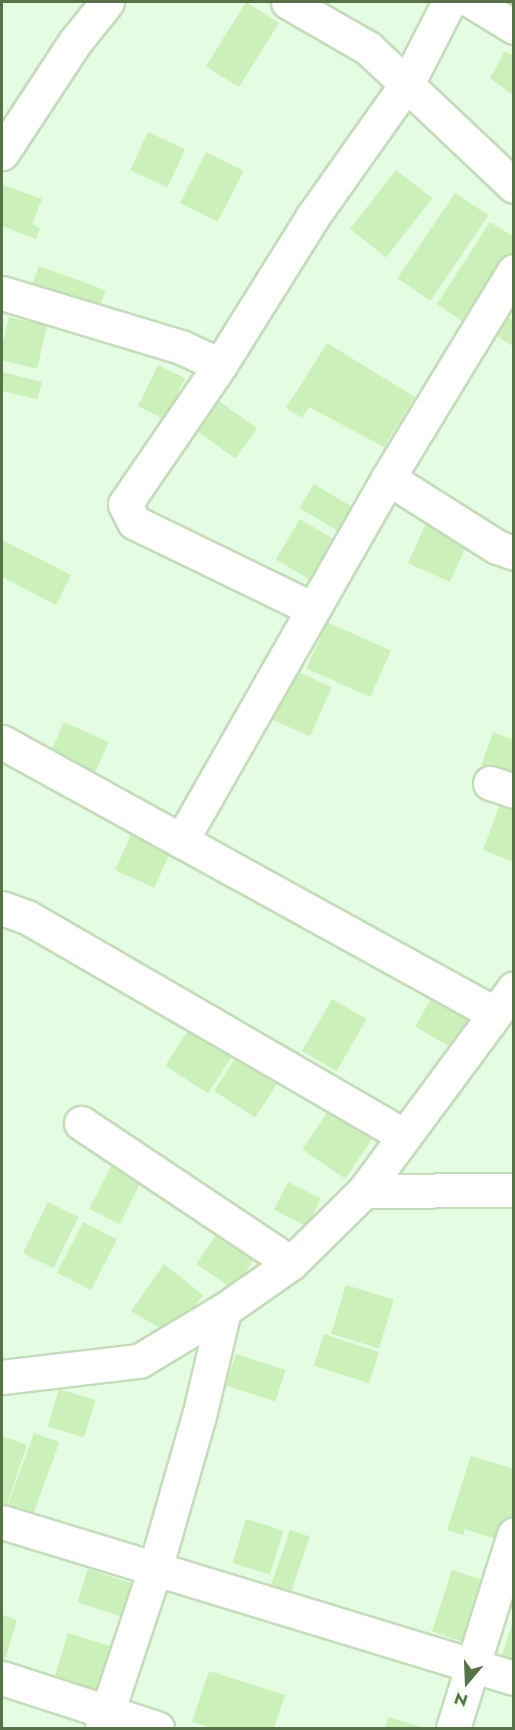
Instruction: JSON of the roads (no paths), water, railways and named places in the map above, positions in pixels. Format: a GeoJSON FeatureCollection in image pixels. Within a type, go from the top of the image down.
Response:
{"type":"FeatureCollection","features":[{"type":"Feature","properties":{"kind":"street"},"geometry":{"type":"LineString","coordinates":[[2,153],[75,42],[107,2]]}},
{"type":"Feature","properties":{"kind":"street"},"geometry":{"type":"LineString","coordinates":[[288,2],[368,48],[408,82],[513,186]]}},
{"type":"Feature","properties":{"kind":"street"},"geometry":{"type":"LineString","coordinates":[[313,609],[134,522],[124,504],[128,495],[220,365],[313,216],[408,82],[449,2]]}},
{"type":"Feature","properties":{"kind":"street"},"geometry":{"type":"LineString","coordinates":[[473,2],[513,27]]}},
{"type":"Feature","properties":{"kind":"street"},"geometry":{"type":"LineString","coordinates":[[181,841],[388,478],[513,271]]}},
{"type":"Feature","properties":{"kind":"street"},"geometry":{"type":"LineString","coordinates":[[2,292],[181,347],[220,365]]}},
{"type":"Feature","properties":{"kind":"street"},"geometry":{"type":"LineString","coordinates":[[388,478],[497,548],[513,553]]}},
{"type":"Feature","properties":{"kind":"street"},"geometry":{"type":"LineString","coordinates":[[2,742],[181,841],[504,1000],[364,1191],[291,1263],[224,1310],[139,1361],[2,1377]]}},
{"type":"Feature","properties":{"kind":"street"},"geometry":{"type":"LineString","coordinates":[[2,908],[27,916],[403,1135]]}},
{"type":"Feature","properties":{"kind":"street"},"geometry":{"type":"LineString","coordinates":[[81,1123],[291,1263]]}},
{"type":"Feature","properties":{"kind":"street"},"geometry":{"type":"LineString","coordinates":[[364,1191],[513,1190]]}},
{"type":"Feature","properties":{"kind":"street"},"geometry":{"type":"LineString","coordinates":[[105,1720],[155,1569],[199,1416],[224,1310]]}},
{"type":"Feature","properties":{"kind":"street"},"geometry":{"type":"LineString","coordinates":[[2,1522],[513,1678]]}},
{"type":"Feature","properties":{"kind":"street"},"geometry":{"type":"LineString","coordinates":[[453,1728],[513,1534]]}},
{"type":"Feature","properties":{"kind":"street"},"geometry":{"type":"LineString","coordinates":[[2,1678],[105,1720],[157,1728]]}}]}
